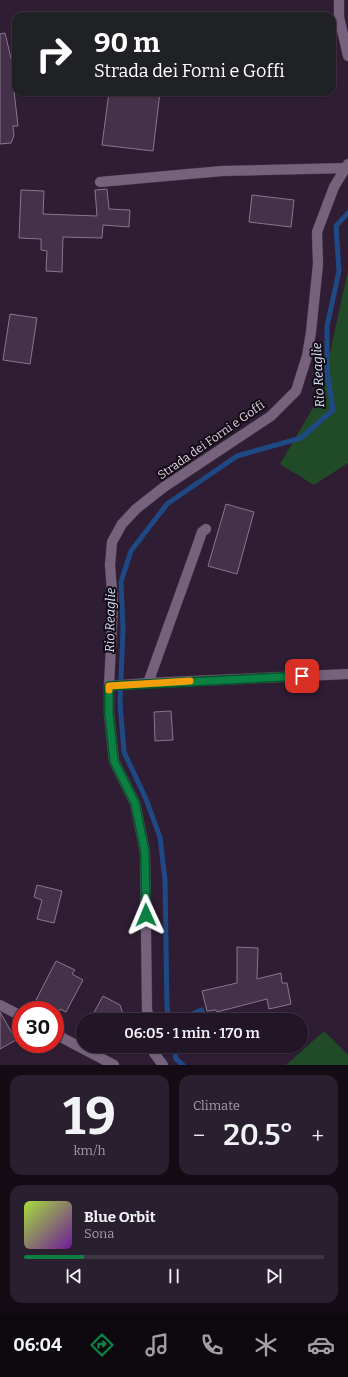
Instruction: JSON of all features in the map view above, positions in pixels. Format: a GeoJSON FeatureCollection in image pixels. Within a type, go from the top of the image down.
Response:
{"type":"FeatureCollection","features":[{"type":"Feature","properties":{"kind":"street"},"geometry":{"type":"LineString","coordinates":[[339,0],[339,16],[348,56]]}},
{"type":"Feature","properties":{"kind":"street"},"geometry":{"type":"LineString","coordinates":[[100,182],[222,170],[347,166]]}},
{"type":"Feature","properties":{"kind":"street","name":"Strada dei Forni e Goffi"},"geometry":{"type":"LineString","coordinates":[[148,1013],[145,852],[135,803],[114,761],[109,714],[113,604],[110,564],[112,542],[122,524],[136,509],[164,488],[271,416],[296,391],[307,356],[311,332],[318,264],[317,232],[334,187],[347,166]]}},
{"type":"Feature","properties":{"kind":"street"},"geometry":{"type":"LineString","coordinates":[[148,683],[202,532],[206,529]]}},
{"type":"Feature","properties":{"kind":"street"},"geometry":{"type":"LineString","coordinates":[[110,685],[348,674]]}},
{"type":"Feature","properties":{"kind":"street"},"geometry":{"type":"LineString","coordinates":[[0,1006],[12,1012]]}},
{"type":"Feature","properties":{"kind":"street"},"geometry":{"type":"LineString","coordinates":[[64,1039],[114,1065]]}},
{"type":"Feature","properties":{"kind":"street"},"geometry":{"type":"LineString","coordinates":[[154,1053],[163,1065]]}},
{"type":"Feature","properties":{"kind":"green space"},"geometry":{"type":"Polygon","coordinates":[[[348,270],[348,463],[314,485],[280,464],[321,394],[348,270]]]}},
{"type":"Feature","properties":{"kind":"green space"},"geometry":{"type":"Polygon","coordinates":[[[324,1031],[348,1055],[348,1065],[286,1065],[299,1053],[308,1053],[308,1045],[324,1031]]]}},
{"type":"Feature","properties":{"kind":"water"},"geometry":{"type":"Polygon","coordinates":[[[203,1007],[205,1013],[190,1013],[203,1007]]]}},
{"type":"Feature","properties":{"kind":"building"},"geometry":{"type":"Polygon","coordinates":[[[5,33],[12,62],[12,96],[15,96],[18,126],[13,126],[14,136],[11,143],[0,144],[0,34],[5,33]]]}},
{"type":"Feature","properties":{"kind":"building"},"geometry":{"type":"Polygon","coordinates":[[[108,96],[160,96],[153,151],[102,145],[108,96]]]}},
{"type":"Feature","properties":{"kind":"building"},"geometry":{"type":"Polygon","coordinates":[[[107,189],[109,209],[130,210],[129,227],[103,225],[102,238],[63,237],[62,272],[46,271],[47,251],[41,250],[41,239],[19,238],[21,190],[44,191],[43,214],[97,216],[95,190],[107,189]]]}},
{"type":"Feature","properties":{"kind":"building"},"geometry":{"type":"Polygon","coordinates":[[[252,195],[294,200],[291,227],[249,222],[252,195]]]}},
{"type":"Feature","properties":{"kind":"building"},"geometry":{"type":"Polygon","coordinates":[[[10,314],[37,318],[30,364],[3,360],[10,314]]]}},
{"type":"Feature","properties":{"kind":"building"},"geometry":{"type":"Polygon","coordinates":[[[226,504],[254,512],[237,574],[208,566],[226,504]]]}},
{"type":"Feature","properties":{"kind":"building"},"geometry":{"type":"Polygon","coordinates":[[[171,711],[173,740],[155,741],[154,712],[171,711]]]}},
{"type":"Feature","properties":{"kind":"building"},"geometry":{"type":"Polygon","coordinates":[[[37,885],[62,891],[54,923],[37,919],[42,900],[34,897],[37,885]]]}},
{"type":"Feature","properties":{"kind":"building"},"geometry":{"type":"Polygon","coordinates":[[[237,947],[258,948],[257,979],[281,973],[282,983],[287,983],[291,1004],[269,1009],[267,999],[217,1012],[216,1010],[207,1011],[202,991],[237,983],[237,947]]]}},
{"type":"Feature","properties":{"kind":"building"},"geometry":{"type":"Polygon","coordinates":[[[56,961],[75,970],[72,974],[83,980],[66,1012],[64,1011],[64,1001],[36,1000],[56,961]]]}},
{"type":"Feature","properties":{"kind":"building"},"geometry":{"type":"Polygon","coordinates":[[[103,996],[120,1005],[123,1013],[94,1013],[103,996]]]}},
{"type":"Feature","properties":{"kind":"building"},"geometry":{"type":"Polygon","coordinates":[[[0,1012],[12,1033],[12,1042],[0,1049],[0,1012]]]}},
{"type":"Feature","properties":{"kind":"waterway","name":"Rio Reaglie"},"geometry":{"type":"LineString","coordinates":[[168,1013],[165,880],[160,837],[146,799],[124,752],[120,703],[123,629],[121,582],[131,551],[167,504],[237,456],[301,438],[333,410],[327,371],[327,326],[339,271],[336,226],[348,213]]}},
{"type":"Feature","properties":{"kind":"waterway","name":"Rio Reaglie"},"geometry":{"type":"LineString","coordinates":[[175,1053],[176,1059],[183,1065]]}},
{"type":"Feature","properties":{"kind":"slow traffic"},"geometry":{"type":"LineString","coordinates":[[109,690],[109,686],[190,681]]}},
{"type":"Feature","properties":{"kind":"route"},"geometry":{"type":"LineString","coordinates":[[146,915],[145,852],[135,803],[114,761],[109,714],[109,686],[302,676]]}}]}
